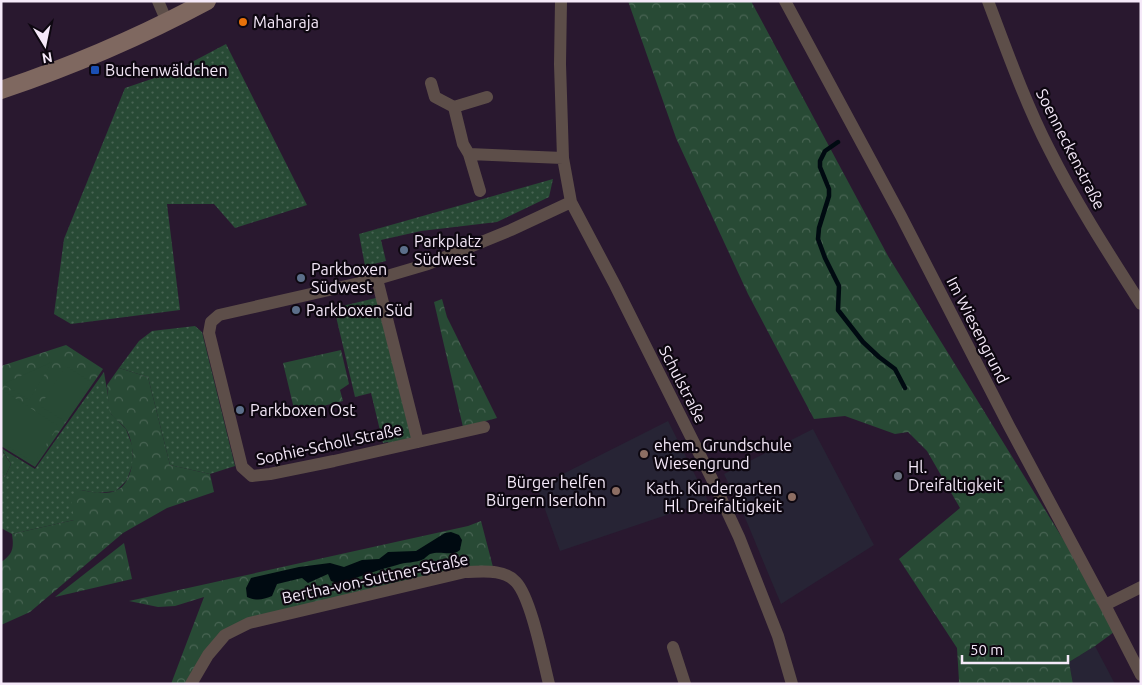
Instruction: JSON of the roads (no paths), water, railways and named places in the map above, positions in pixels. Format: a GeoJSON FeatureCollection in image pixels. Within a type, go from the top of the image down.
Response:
{"type":"FeatureCollection","features":[{"type":"Feature","properties":{"kind":"main road"},"geometry":{"type":"LineString","coordinates":[[1,90],[89,58],[167,22],[207,1]]}},
{"type":"Feature","properties":{"kind":"street"},"geometry":{"type":"LineString","coordinates":[[158,1],[167,22]]}},
{"type":"Feature","properties":{"kind":"street","name":"Schulstraße"},"geometry":{"type":"LineString","coordinates":[[562,1],[560,64],[563,158],[570,202],[615,285],[739,537],[778,636],[792,684]]}},
{"type":"Feature","properties":{"kind":"street","name":"Soenneckenstraße"},"geometry":{"type":"LineString","coordinates":[[988,1],[1021,87],[1050,150],[1108,252],[1141,304]]}},
{"type":"Feature","properties":{"kind":"street","name":"Im Wiesengrund"},"geometry":{"type":"LineString","coordinates":[[792,3],[1009,426],[1141,675]]}},
{"type":"Feature","properties":{"kind":"street"},"geometry":{"type":"LineString","coordinates":[[431,83],[435,97],[454,107],[487,97]]}},
{"type":"Feature","properties":{"kind":"street"},"geometry":{"type":"LineString","coordinates":[[454,107],[463,144],[469,154],[480,191]]}},
{"type":"Feature","properties":{"kind":"street"},"geometry":{"type":"LineString","coordinates":[[469,154],[563,158]]}},
{"type":"Feature","properties":{"kind":"street","name":"Sophie-Scholl-Straße"},"geometry":{"type":"LineString","coordinates":[[484,427],[270,474],[252,476],[242,467],[209,333],[211,322],[219,315],[377,279],[428,264],[512,230],[570,202]]}},
{"type":"Feature","properties":{"kind":"street","name":"Sophie-Scholl-Straße"},"geometry":{"type":"LineString","coordinates":[[377,279],[418,442]]}},
{"type":"Feature","properties":{"kind":"street","name":"Bertha-von-Suttner-Straße"},"geometry":{"type":"LineString","coordinates":[[191,684],[208,655],[225,635],[249,623],[465,572],[494,571],[516,582],[528,606],[549,684]]}},
{"type":"Feature","properties":{"kind":"street"},"geometry":{"type":"LineString","coordinates":[[1105,605],[1141,587]]}},
{"type":"Feature","properties":{"kind":"street"},"geometry":{"type":"LineString","coordinates":[[673,647],[685,684]]}},
{"type":"Feature","properties":{"kind":"waterway"},"geometry":{"type":"LineString","coordinates":[[838,142],[825,151],[820,161],[820,167],[829,189],[829,196],[819,228],[818,239],[839,286],[838,310],[863,342],[895,369],[905,388]]}},
{"type":"Feature","properties":{"kind":"place","name":"Maharaja"},"geometry":{"type":"Point","coordinates":[243,22]}},
{"type":"Feature","properties":{"kind":"place","name":"Buchenwäldchen"},"geometry":{"type":"Point","coordinates":[95,70]}},
{"type":"Feature","properties":{"kind":"place","name":"Parkplatz Südwest"},"geometry":{"type":"Point","coordinates":[404,250]}},
{"type":"Feature","properties":{"kind":"place","name":"Parkboxen Südwest"},"geometry":{"type":"Point","coordinates":[301,278]}},
{"type":"Feature","properties":{"kind":"place","name":"Parkboxen Süd"},"geometry":{"type":"Point","coordinates":[296,310]}},
{"type":"Feature","properties":{"kind":"place","name":"Parkboxen Ost"},"geometry":{"type":"Point","coordinates":[240,410]}},
{"type":"Feature","properties":{"kind":"place","name":"ehem. Grundschule Wiesengrund"},"geometry":{"type":"Point","coordinates":[644,454]}},
{"type":"Feature","properties":{"kind":"place","name":"Hl. Dreifaltigkeit"},"geometry":{"type":"Point","coordinates":[898,476]}},
{"type":"Feature","properties":{"kind":"place","name":"Bürger helfen Bürgern Iserlohn"},"geometry":{"type":"Point","coordinates":[616,491]}},
{"type":"Feature","properties":{"kind":"place","name":"Kath. Kindergarten Hl. Dreifaltigkeit"},"geometry":{"type":"Point","coordinates":[792,497]}}]}
